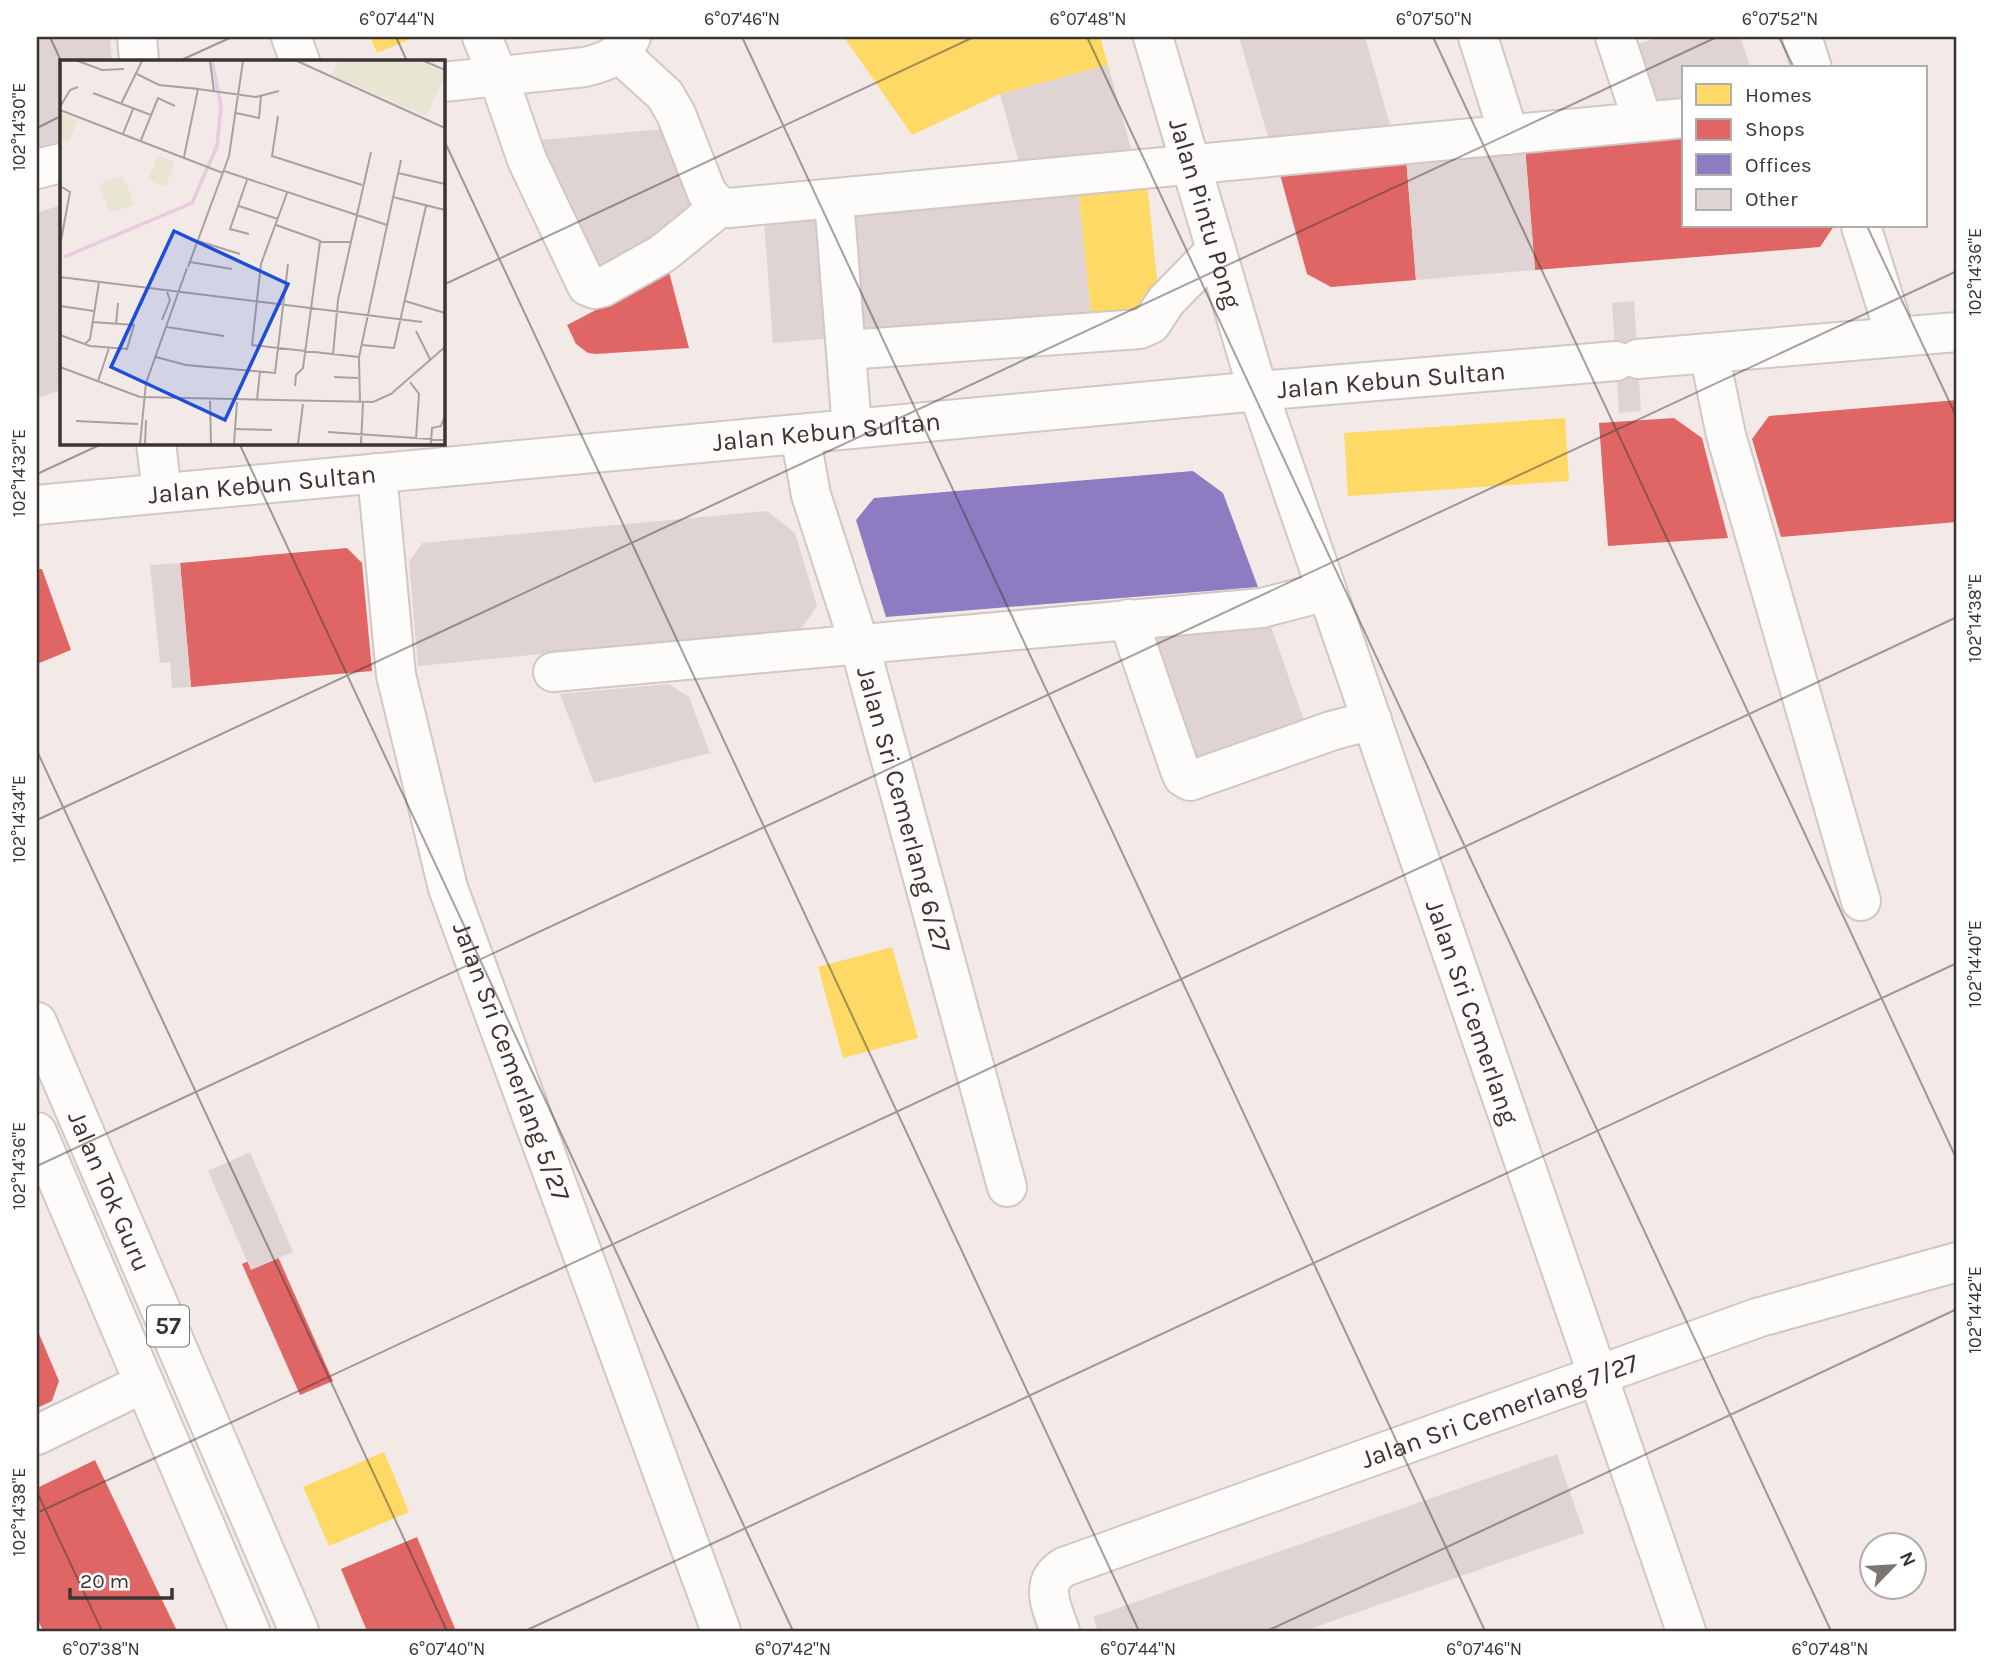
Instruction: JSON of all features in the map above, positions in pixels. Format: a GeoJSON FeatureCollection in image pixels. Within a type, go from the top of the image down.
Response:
{"type":"FeatureCollection","features":[{"type":"Feature","properties":{"kind":"street"},"geometry":{"type":"LineString","coordinates":[[137,37],[139,60]]}},
{"type":"Feature","properties":{"kind":"street"},"geometry":{"type":"LineString","coordinates":[[290,37],[300,60]]}},
{"type":"Feature","properties":{"kind":"street"},"geometry":{"type":"LineString","coordinates":[[482,37],[527,160],[583,281],[590,288],[603,287],[662,254],[720,207]]}},
{"type":"Feature","properties":{"kind":"street","name":"Jalan Pintu Pong"},"geometry":{"type":"LineString","coordinates":[[1153,37],[1258,391]]}},
{"type":"Feature","properties":{"kind":"street"},"geometry":{"type":"LineString","coordinates":[[1478,37],[1509,135]]}},
{"type":"Feature","properties":{"kind":"street"},"geometry":{"type":"LineString","coordinates":[[1615,37],[1643,122]]}},
{"type":"Feature","properties":{"kind":"street"},"geometry":{"type":"LineString","coordinates":[[1802,37],[1811,66]]}},
{"type":"Feature","properties":{"kind":"street"},"geometry":{"type":"LineString","coordinates":[[444,82],[586,67],[604,62],[625,45],[676,114],[707,193],[720,207],[729,208],[1682,118]]}},
{"type":"Feature","properties":{"kind":"street"},"geometry":{"type":"LineString","coordinates":[[37,169],[60,163]]}},
{"type":"Feature","properties":{"kind":"street"},"geometry":{"type":"LineString","coordinates":[[834,199],[852,429]]}},
{"type":"Feature","properties":{"kind":"street"},"geometry":{"type":"LineString","coordinates":[[1862,228],[1896,337]]}},
{"type":"Feature","properties":{"kind":"street"},"geometry":{"type":"LineString","coordinates":[[846,350],[1140,329],[1152,324],[1166,301],[1216,250]]}},
{"type":"Feature","properties":{"kind":"street","name":"Jalan Kebun Sultan"},"geometry":{"type":"LineString","coordinates":[[37,505],[1258,391],[1957,332]]}},
{"type":"Feature","properties":{"kind":"street"},"geometry":{"type":"LineString","coordinates":[[1709,353],[1726,435],[1861,901]]}},
{"type":"Feature","properties":{"kind":"street","name":"Jalan Sri Cemerlang"},"geometry":{"type":"LineString","coordinates":[[1258,391],[1686,1631]]}},
{"type":"Feature","properties":{"kind":"street","name":"Jalan Sri Cemerlang 6/27"},"geometry":{"type":"LineString","coordinates":[[800,434],[811,495],[859,643],[1007,1187]]}},
{"type":"Feature","properties":{"kind":"street"},"geometry":{"type":"LineString","coordinates":[[156,444],[162,493]]}},
{"type":"Feature","properties":{"kind":"street","name":"Jalan Sri Cemerlang 5/27"},"geometry":{"type":"LineString","coordinates":[[377,473],[396,675],[448,888],[721,1631]]}},
{"type":"Feature","properties":{"kind":"street"},"geometry":{"type":"LineString","coordinates":[[552,672],[1262,608],[1327,591]]}},
{"type":"Feature","properties":{"kind":"street"},"geometry":{"type":"LineString","coordinates":[[1128,620],[1180,770],[1184,777],[1190,780],[1331,731],[1372,720]]}},
{"type":"Feature","properties":{"kind":"street","name":"Jalan Tok Guru"},"geometry":{"type":"LineString","coordinates":[[37,1022],[299,1631]]}},
{"type":"Feature","properties":{"kind":"street","name":"Jalan Tok Guru"},"geometry":{"type":"LineString","coordinates":[[37,1132],[250,1631]]}},
{"type":"Feature","properties":{"kind":"street","name":"Jalan Sri Cemerlang 7/27"},"geometry":{"type":"LineString","coordinates":[[1060,1631],[1047,1589],[1055,1572],[1064,1567],[1757,1318],[1957,1262]]}},
{"type":"Feature","properties":{"kind":"street"},"geometry":{"type":"LineString","coordinates":[[37,1435],[144,1384]]}},
{"type":"Feature","properties":{"kind":"building: Homes"},"geometry":{"type":"Polygon","coordinates":[[[370,37],[416,37],[377,53],[370,37]]]}},
{"type":"Feature","properties":{"kind":"building: Homes"},"geometry":{"type":"Polygon","coordinates":[[[844,37],[1100,37],[1108,65],[1000,94],[912,135],[844,37]]]}},
{"type":"Feature","properties":{"kind":"building: Homes"},"geometry":{"type":"Polygon","coordinates":[[[1147,182],[1160,308],[1091,315],[1078,189],[1147,182]]]}},
{"type":"Feature","properties":{"kind":"building: Homes"},"geometry":{"type":"Polygon","coordinates":[[[1565,418],[1569,481],[1348,496],[1344,433],[1565,418]]]}},
{"type":"Feature","properties":{"kind":"building: Homes"},"geometry":{"type":"Polygon","coordinates":[[[892,947],[918,1038],[843,1058],[818,967],[892,947]]]}},
{"type":"Feature","properties":{"kind":"building: Homes"},"geometry":{"type":"Polygon","coordinates":[[[384,1452],[409,1512],[329,1546],[303,1487],[384,1452]]]}},
{"type":"Feature","properties":{"kind":"building: Shops"},"geometry":{"type":"Polygon","coordinates":[[[1682,135],[1682,228],[1833,228],[1820,247],[1535,270],[1525,148],[1682,135]]]}},
{"type":"Feature","properties":{"kind":"building: Shops"},"geometry":{"type":"Polygon","coordinates":[[[1406,157],[1416,280],[1331,287],[1307,274],[1278,167],[1406,157]]]}},
{"type":"Feature","properties":{"kind":"building: Shops"},"geometry":{"type":"Polygon","coordinates":[[[669,272],[689,348],[596,354],[588,353],[576,344],[567,325],[669,272]]]}},
{"type":"Feature","properties":{"kind":"building: Shops"},"geometry":{"type":"Polygon","coordinates":[[[1957,400],[1957,522],[1781,537],[1752,439],[1769,416],[1957,400]]]}},
{"type":"Feature","properties":{"kind":"building: Shops"},"geometry":{"type":"Polygon","coordinates":[[[1674,418],[1702,438],[1728,538],[1608,546],[1599,423],[1674,418]]]}},
{"type":"Feature","properties":{"kind":"building: Shops"},"geometry":{"type":"Polygon","coordinates":[[[347,548],[362,563],[372,671],[191,687],[180,563],[347,548]]]}},
{"type":"Feature","properties":{"kind":"building: Shops"},"geometry":{"type":"Polygon","coordinates":[[[37,569],[42,569],[71,650],[37,664],[37,569]]]}},
{"type":"Feature","properties":{"kind":"building: Shops"},"geometry":{"type":"Polygon","coordinates":[[[275,1250],[333,1381],[300,1395],[242,1264],[275,1250]]]}},
{"type":"Feature","properties":{"kind":"building: Shops"},"geometry":{"type":"Polygon","coordinates":[[[37,1329],[59,1381],[52,1401],[37,1408],[37,1329]]]}},
{"type":"Feature","properties":{"kind":"building: Shops"},"geometry":{"type":"Polygon","coordinates":[[[95,1460],[177,1631],[43,1631],[37,1618],[37,1488],[95,1460]]]}},
{"type":"Feature","properties":{"kind":"building: Shops"},"geometry":{"type":"Polygon","coordinates":[[[417,1537],[456,1631],[367,1631],[341,1569],[417,1537]]]}},
{"type":"Feature","properties":{"kind":"building: Offices"},"geometry":{"type":"Polygon","coordinates":[[[1193,471],[1223,493],[1258,587],[886,617],[856,520],[874,498],[1193,471]]]}},
{"type":"Feature","properties":{"kind":"building: Other"},"geometry":{"type":"Polygon","coordinates":[[[37,37],[110,37],[112,60],[60,60],[60,146],[37,152],[37,37]]]}},
{"type":"Feature","properties":{"kind":"building: Other"},"geometry":{"type":"Polygon","coordinates":[[[1239,37],[1365,37],[1392,132],[1270,144],[1239,37]]]}},
{"type":"Feature","properties":{"kind":"building: Other"},"geometry":{"type":"Polygon","coordinates":[[[1659,37],[1740,37],[1750,66],[1682,66],[1682,105],[1650,109],[1629,47],[1659,37]]]}},
{"type":"Feature","properties":{"kind":"building: Other"},"geometry":{"type":"Polygon","coordinates":[[[1108,65],[1133,156],[1021,170],[1000,94],[1108,65]]]}},
{"type":"Feature","properties":{"kind":"building: Other"},"geometry":{"type":"Polygon","coordinates":[[[674,128],[705,210],[595,283],[533,156],[540,140],[674,128]]]}},
{"type":"Feature","properties":{"kind":"building: Other"},"geometry":{"type":"Polygon","coordinates":[[[1525,148],[1535,270],[1416,280],[1406,157],[1525,148]]]}},
{"type":"Feature","properties":{"kind":"building: Other"},"geometry":{"type":"Polygon","coordinates":[[[1078,189],[1091,315],[855,332],[843,211],[1078,189]]]}},
{"type":"Feature","properties":{"kind":"building: Other"},"geometry":{"type":"Polygon","coordinates":[[[60,205],[60,390],[37,398],[37,213],[60,205]]]}},
{"type":"Feature","properties":{"kind":"building: Other"},"geometry":{"type":"Polygon","coordinates":[[[823,217],[832,338],[773,343],[764,221],[823,217]]]}},
{"type":"Feature","properties":{"kind":"building: Other"},"geometry":{"type":"Polygon","coordinates":[[[1634,301],[1641,411],[1619,413],[1612,303],[1634,301]]]}},
{"type":"Feature","properties":{"kind":"building: Other"},"geometry":{"type":"Polygon","coordinates":[[[767,511],[795,533],[817,606],[801,629],[418,666],[409,562],[422,543],[767,511]]]}},
{"type":"Feature","properties":{"kind":"building: Other"},"geometry":{"type":"Polygon","coordinates":[[[180,563],[191,687],[172,688],[170,662],[160,663],[150,565],[180,563]]]}},
{"type":"Feature","properties":{"kind":"building: Other"},"geometry":{"type":"Polygon","coordinates":[[[1270,624],[1308,732],[1191,773],[1141,635],[1270,624]]]}},
{"type":"Feature","properties":{"kind":"building: Other"},"geometry":{"type":"Polygon","coordinates":[[[669,684],[689,697],[710,753],[594,783],[560,694],[669,684]]]}},
{"type":"Feature","properties":{"kind":"building: Other"},"geometry":{"type":"Polygon","coordinates":[[[250,1152],[293,1252],[251,1270],[208,1171],[250,1152]]]}},
{"type":"Feature","properties":{"kind":"building: Other"},"geometry":{"type":"Polygon","coordinates":[[[1557,1454],[1584,1533],[1304,1631],[1098,1631],[1093,1617],[1557,1454]]]}}]}
